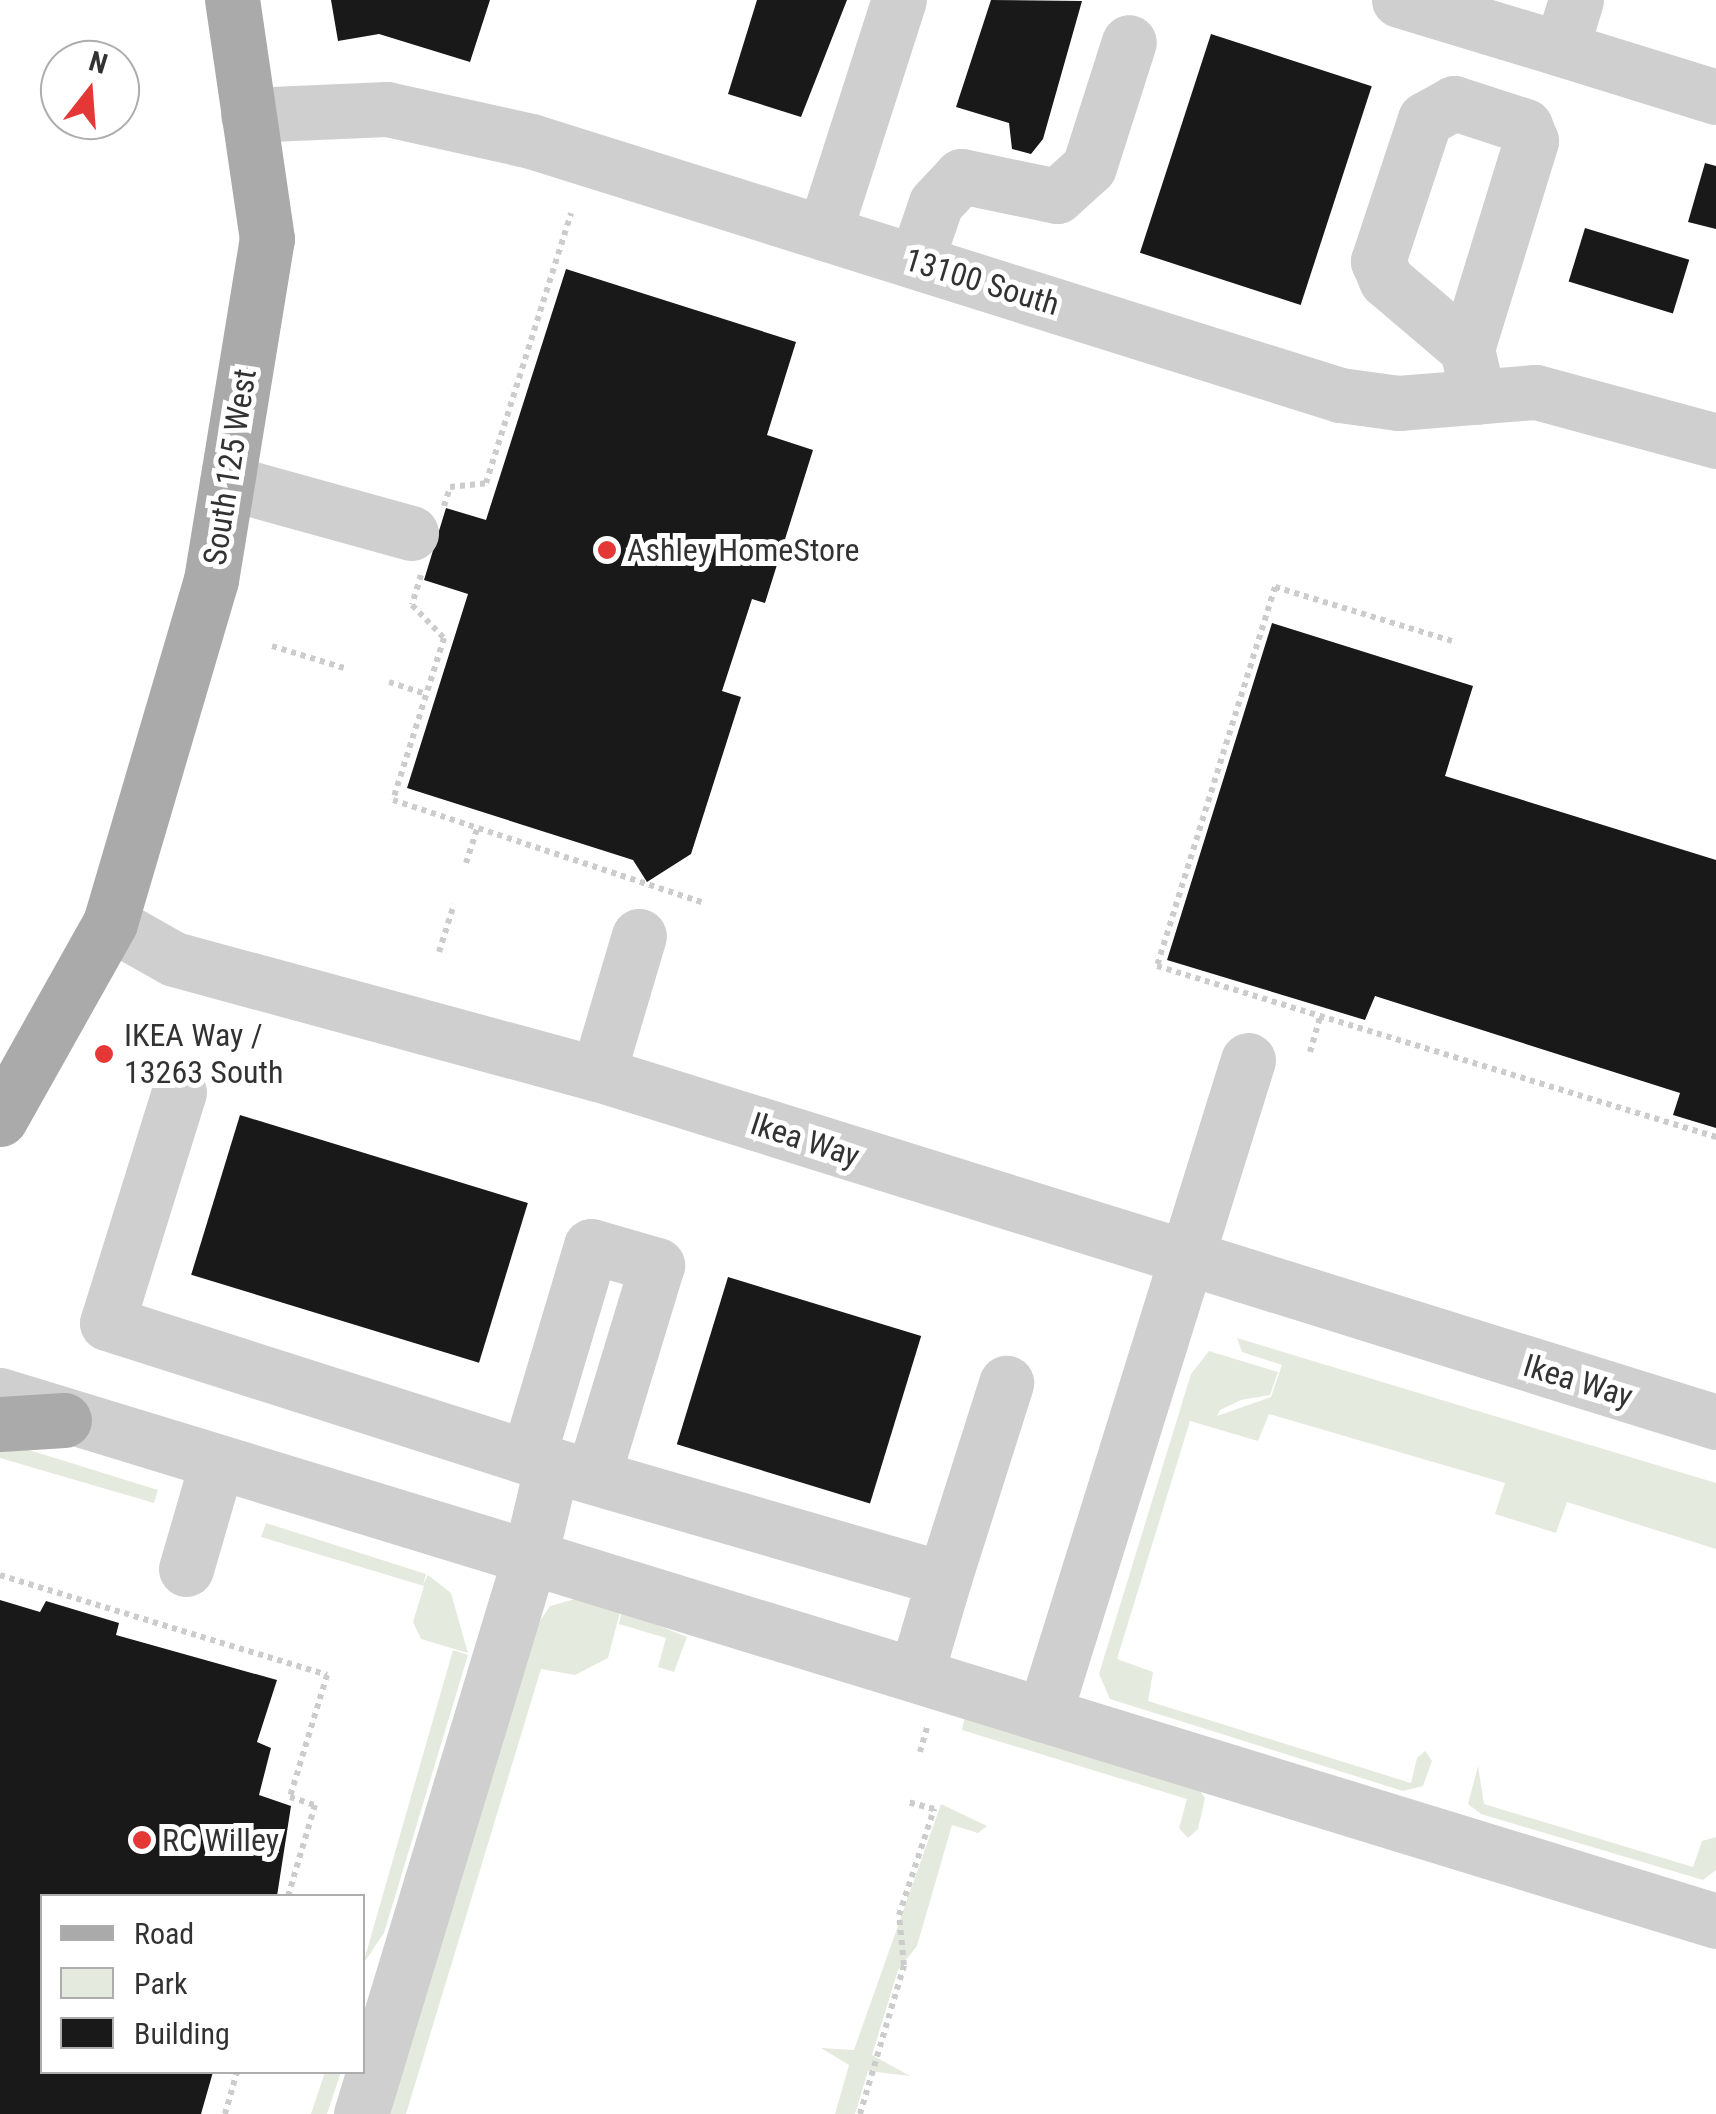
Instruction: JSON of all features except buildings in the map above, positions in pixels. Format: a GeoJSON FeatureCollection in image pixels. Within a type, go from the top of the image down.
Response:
{"type":"FeatureCollection","features":[{"type":"Feature","properties":{"kind":"main road","name":"South 125 West"},"geometry":{"type":"LineString","coordinates":[[110,923],[211,580],[267,239],[232,0]]}},
{"type":"Feature","properties":{"kind":"main road"},"geometry":{"type":"LineString","coordinates":[[0,1119],[110,923]]}},
{"type":"Feature","properties":{"kind":"main road"},"geometry":{"type":"LineString","coordinates":[[0,1424],[64,1420]]}},
{"type":"Feature","properties":{"kind":"street"},"geometry":{"type":"LineString","coordinates":[[824,232],[900,0]]}},
{"type":"Feature","properties":{"kind":"street"},"geometry":{"type":"LineString","coordinates":[[1399,0],[1568,25],[1716,97]]}},
{"type":"Feature","properties":{"kind":"street"},"geometry":{"type":"LineString","coordinates":[[916,261],[936,202],[962,176],[1057,196],[1090,167],[1129,42]]}},
{"type":"Feature","properties":{"kind":"street","name":"13100 South"},"geometry":{"type":"LineString","coordinates":[[248,116],[387,109],[531,141],[1340,395],[1398,403],[1472,373],[1590,400],[1716,442]]}},
{"type":"Feature","properties":{"kind":"street"},"geometry":{"type":"LineString","coordinates":[[227,482],[426,536]]}},
{"type":"Feature","properties":{"kind":"street","name":"Ikea Way"},"geometry":{"type":"LineString","coordinates":[[110,923],[174,958],[598,1074],[1185,1262],[1716,1422]]}},
{"type":"Feature","properties":{"kind":"street"},"geometry":{"type":"LineString","coordinates":[[598,1074],[639,936]]}},
{"type":"Feature","properties":{"kind":"street"},"geometry":{"type":"LineString","coordinates":[[1044,1715],[1248,1060]]}},
{"type":"Feature","properties":{"kind":"street"},"geometry":{"type":"LineString","coordinates":[[179,1092],[107,1323],[558,1466],[944,1578]]}},
{"type":"Feature","properties":{"kind":"street"},"geometry":{"type":"LineString","coordinates":[[916,1674],[1006,1382]]}},
{"type":"Feature","properties":{"kind":"street"},"geometry":{"type":"LineString","coordinates":[[0,1395],[64,1420],[916,1674],[1716,1922]]}},
{"type":"Feature","properties":{"kind":"street"},"geometry":{"type":"LineString","coordinates":[[186,1569],[216,1466]]}},
{"type":"Feature","properties":{"kind":"street"},"geometry":{"type":"LineString","coordinates":[[361,2114],[376,2012],[558,1466]]}},
{"type":"Feature","properties":{"kind":"path"},"geometry":{"type":"LineString","coordinates":[[571,214],[486,483],[450,487],[426,536],[412,605],[444,638],[393,800],[702,902]]}},
{"type":"Feature","properties":{"kind":"path"},"geometry":{"type":"LineString","coordinates":[[1452,641],[1275,587],[1157,966],[1716,1137]]}},
{"type":"Feature","properties":{"kind":"path"},"geometry":{"type":"LineString","coordinates":[[272,646],[344,668]]}},
{"type":"Feature","properties":{"kind":"path"},"geometry":{"type":"LineString","coordinates":[[389,682],[426,694]]}},
{"type":"Feature","properties":{"kind":"path"},"geometry":{"type":"LineString","coordinates":[[466,863],[478,828]]}},
{"type":"Feature","properties":{"kind":"path"},"geometry":{"type":"LineString","coordinates":[[439,952],[454,904]]}},
{"type":"Feature","properties":{"kind":"path"},"geometry":{"type":"LineString","coordinates":[[1310,1052],[1320,1016]]}},
{"type":"Feature","properties":{"kind":"path"},"geometry":{"type":"LineString","coordinates":[[0,1575],[327,1675],[290,1797],[315,1805],[289,1894]]}},
{"type":"Feature","properties":{"kind":"path"},"geometry":{"type":"LineString","coordinates":[[860,2114],[904,1965],[899,1915],[934,1809],[907,1802]]}},
{"type":"Feature","properties":{"kind":"path"},"geometry":{"type":"LineString","coordinates":[[225,2114],[237,2074]]}},
{"type":"Feature","properties":{"kind":"green space"},"geometry":{"type":"Polygon","coordinates":[[[1237,1338],[1716,1483],[1716,1549],[1567,1502],[1556,1533],[1495,1514],[1505,1483],[1269,1414],[1258,1441],[1190,1421],[1117,1659],[1153,1672],[1148,1701],[1411,1783],[1417,1758],[1425,1751],[1432,1761],[1423,1786],[1403,1791],[1110,1699],[1099,1674],[1191,1374],[1209,1351],[1278,1372],[1270,1395],[1241,1400],[1220,1410],[1217,1416],[1271,1397],[1282,1365],[1242,1352],[1237,1338]]]}},
{"type":"Feature","properties":{"kind":"green space"},"geometry":{"type":"Polygon","coordinates":[[[0,1441],[158,1490],[154,1503],[0,1458],[0,1441]]]}},
{"type":"Feature","properties":{"kind":"green space"},"geometry":{"type":"Polygon","coordinates":[[[266,1523],[426,1574],[423,1585],[428,1575],[451,1593],[468,1653],[421,1639],[413,1622],[424,1586],[261,1537],[266,1523]]]}},
{"type":"Feature","properties":{"kind":"green space"},"geometry":{"type":"Polygon","coordinates":[[[575,1599],[620,1612],[608,1658],[575,1675],[541,1669],[406,2114],[388,2114],[538,1624],[550,1606],[575,1599]]]}},
{"type":"Feature","properties":{"kind":"green space"},"geometry":{"type":"Polygon","coordinates":[[[622,1611],[687,1637],[674,1672],[658,1667],[666,1638],[619,1624],[622,1611]]]}},
{"type":"Feature","properties":{"kind":"green space"},"geometry":{"type":"Polygon","coordinates":[[[453,1650],[468,1655],[384,1933],[365,1961],[453,1650]]]}},
{"type":"Feature","properties":{"kind":"green space"},"geometry":{"type":"Polygon","coordinates":[[[965,1716],[1198,1788],[1205,1798],[1198,1829],[1188,1838],[1179,1828],[1187,1799],[962,1730],[965,1716]]]}},
{"type":"Feature","properties":{"kind":"green space"},"geometry":{"type":"Polygon","coordinates":[[[1478,1766],[1484,1804],[1693,1867],[1702,1841],[1716,1837],[1716,1870],[1703,1880],[1481,1814],[1468,1804],[1478,1766]]]}},
{"type":"Feature","properties":{"kind":"green space"},"geometry":{"type":"Polygon","coordinates":[[[941,1804],[987,1826],[978,1833],[952,1825],[917,1946],[898,1970],[872,2055],[910,2076],[868,2071],[855,2114],[835,2114],[849,2065],[821,2048],[854,2050],[941,1804]]]}},
{"type":"Feature","properties":{"kind":"green space"},"geometry":{"type":"Polygon","coordinates":[[[324,2074],[340,2074],[327,2114],[311,2114],[324,2074]]]}},
{"type":"Feature","properties":{"kind":"place","name":"Ashley HomeStore"},"geometry":{"type":"Point","coordinates":[607,550]}},
{"type":"Feature","properties":{"kind":"place","name":"IKEA Way / 13263 South"},"geometry":{"type":"Point","coordinates":[104,1054]}},
{"type":"Feature","properties":{"kind":"place","name":"RC Willey"},"geometry":{"type":"Point","coordinates":[142,1840]}}]}
